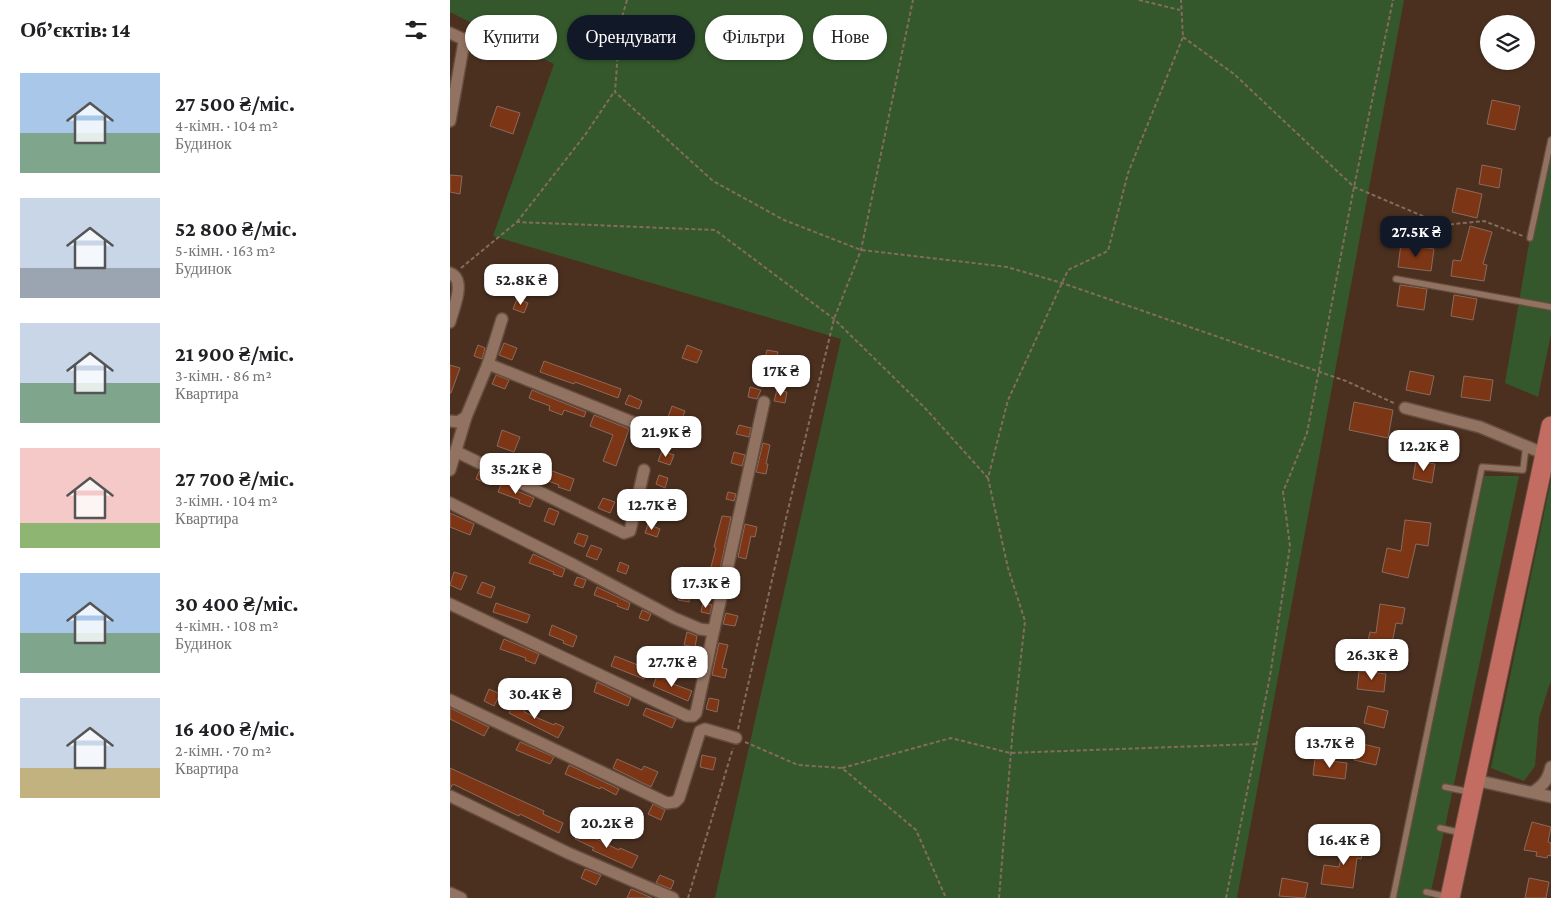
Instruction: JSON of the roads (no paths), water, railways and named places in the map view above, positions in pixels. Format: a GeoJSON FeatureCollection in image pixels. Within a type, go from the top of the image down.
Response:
{"type":"FeatureCollection","features":[{"type":"Feature","properties":{"kind":"highway"},"geometry":{"type":"LineString","coordinates":[[1450,898],[1550,433]]}},
{"type":"Feature","properties":{"kind":"street"},"geometry":{"type":"LineString","coordinates":[[450,33],[463,39],[464,46],[450,121]]}},
{"type":"Feature","properties":{"kind":"street"},"geometry":{"type":"LineString","coordinates":[[450,322],[459,284],[452,274]]}},
{"type":"Feature","properties":{"kind":"street"},"geometry":{"type":"LineString","coordinates":[[450,470],[466,417],[488,364],[502,319]]}},
{"type":"Feature","properties":{"kind":"street"},"geometry":{"type":"LineString","coordinates":[[488,364],[652,430]]}},
{"type":"Feature","properties":{"kind":"street"},"geometry":{"type":"LineString","coordinates":[[450,604],[687,716],[693,716],[696,712],[764,402]]}},
{"type":"Feature","properties":{"kind":"street"},"geometry":{"type":"LineString","coordinates":[[1405,408],[1480,426],[1545,454]]}},
{"type":"Feature","properties":{"kind":"street"},"geometry":{"type":"LineString","coordinates":[[450,421],[458,422],[466,417]]}},
{"type":"Feature","properties":{"kind":"street"},"geometry":{"type":"LineString","coordinates":[[456,452],[624,533],[630,531],[644,470]]}},
{"type":"Feature","properties":{"kind":"street"},"geometry":{"type":"LineString","coordinates":[[450,503],[674,618],[700,629],[714,629]]}},
{"type":"Feature","properties":{"kind":"street"},"geometry":{"type":"LineString","coordinates":[[450,700],[667,803],[675,802],[679,798],[700,731],[705,729],[736,738]]}},
{"type":"Feature","properties":{"kind":"street"},"geometry":{"type":"LineString","coordinates":[[1533,792],[1542,787],[1548,778],[1551,767]]}},
{"type":"Feature","properties":{"kind":"street"},"geometry":{"type":"LineString","coordinates":[[1474,786],[1533,792],[1551,797]]}},
{"type":"Feature","properties":{"kind":"street"},"geometry":{"type":"LineString","coordinates":[[450,796],[568,853],[673,898]]}},
{"type":"Feature","properties":{"kind":"street"},"geometry":{"type":"LineString","coordinates":[[450,893],[461,898]]}},
{"type":"Feature","properties":{"kind":"lane"},"geometry":{"type":"LineString","coordinates":[[1530,238],[1551,140]]}},
{"type":"Feature","properties":{"kind":"lane"},"geometry":{"type":"LineString","coordinates":[[1396,279],[1551,307]]}},
{"type":"Feature","properties":{"kind":"lane"},"geometry":{"type":"LineString","coordinates":[[1393,898],[1482,467],[1522,470],[1526,446]]}},
{"type":"Feature","properties":{"kind":"lane"},"geometry":{"type":"LineString","coordinates":[[1445,787],[1474,786]]}},
{"type":"Feature","properties":{"kind":"lane"},"geometry":{"type":"LineString","coordinates":[[1440,828],[1464,833]]}},
{"type":"Feature","properties":{"kind":"lane"},"geometry":{"type":"LineString","coordinates":[[1426,892],[1450,898]]}}]}
